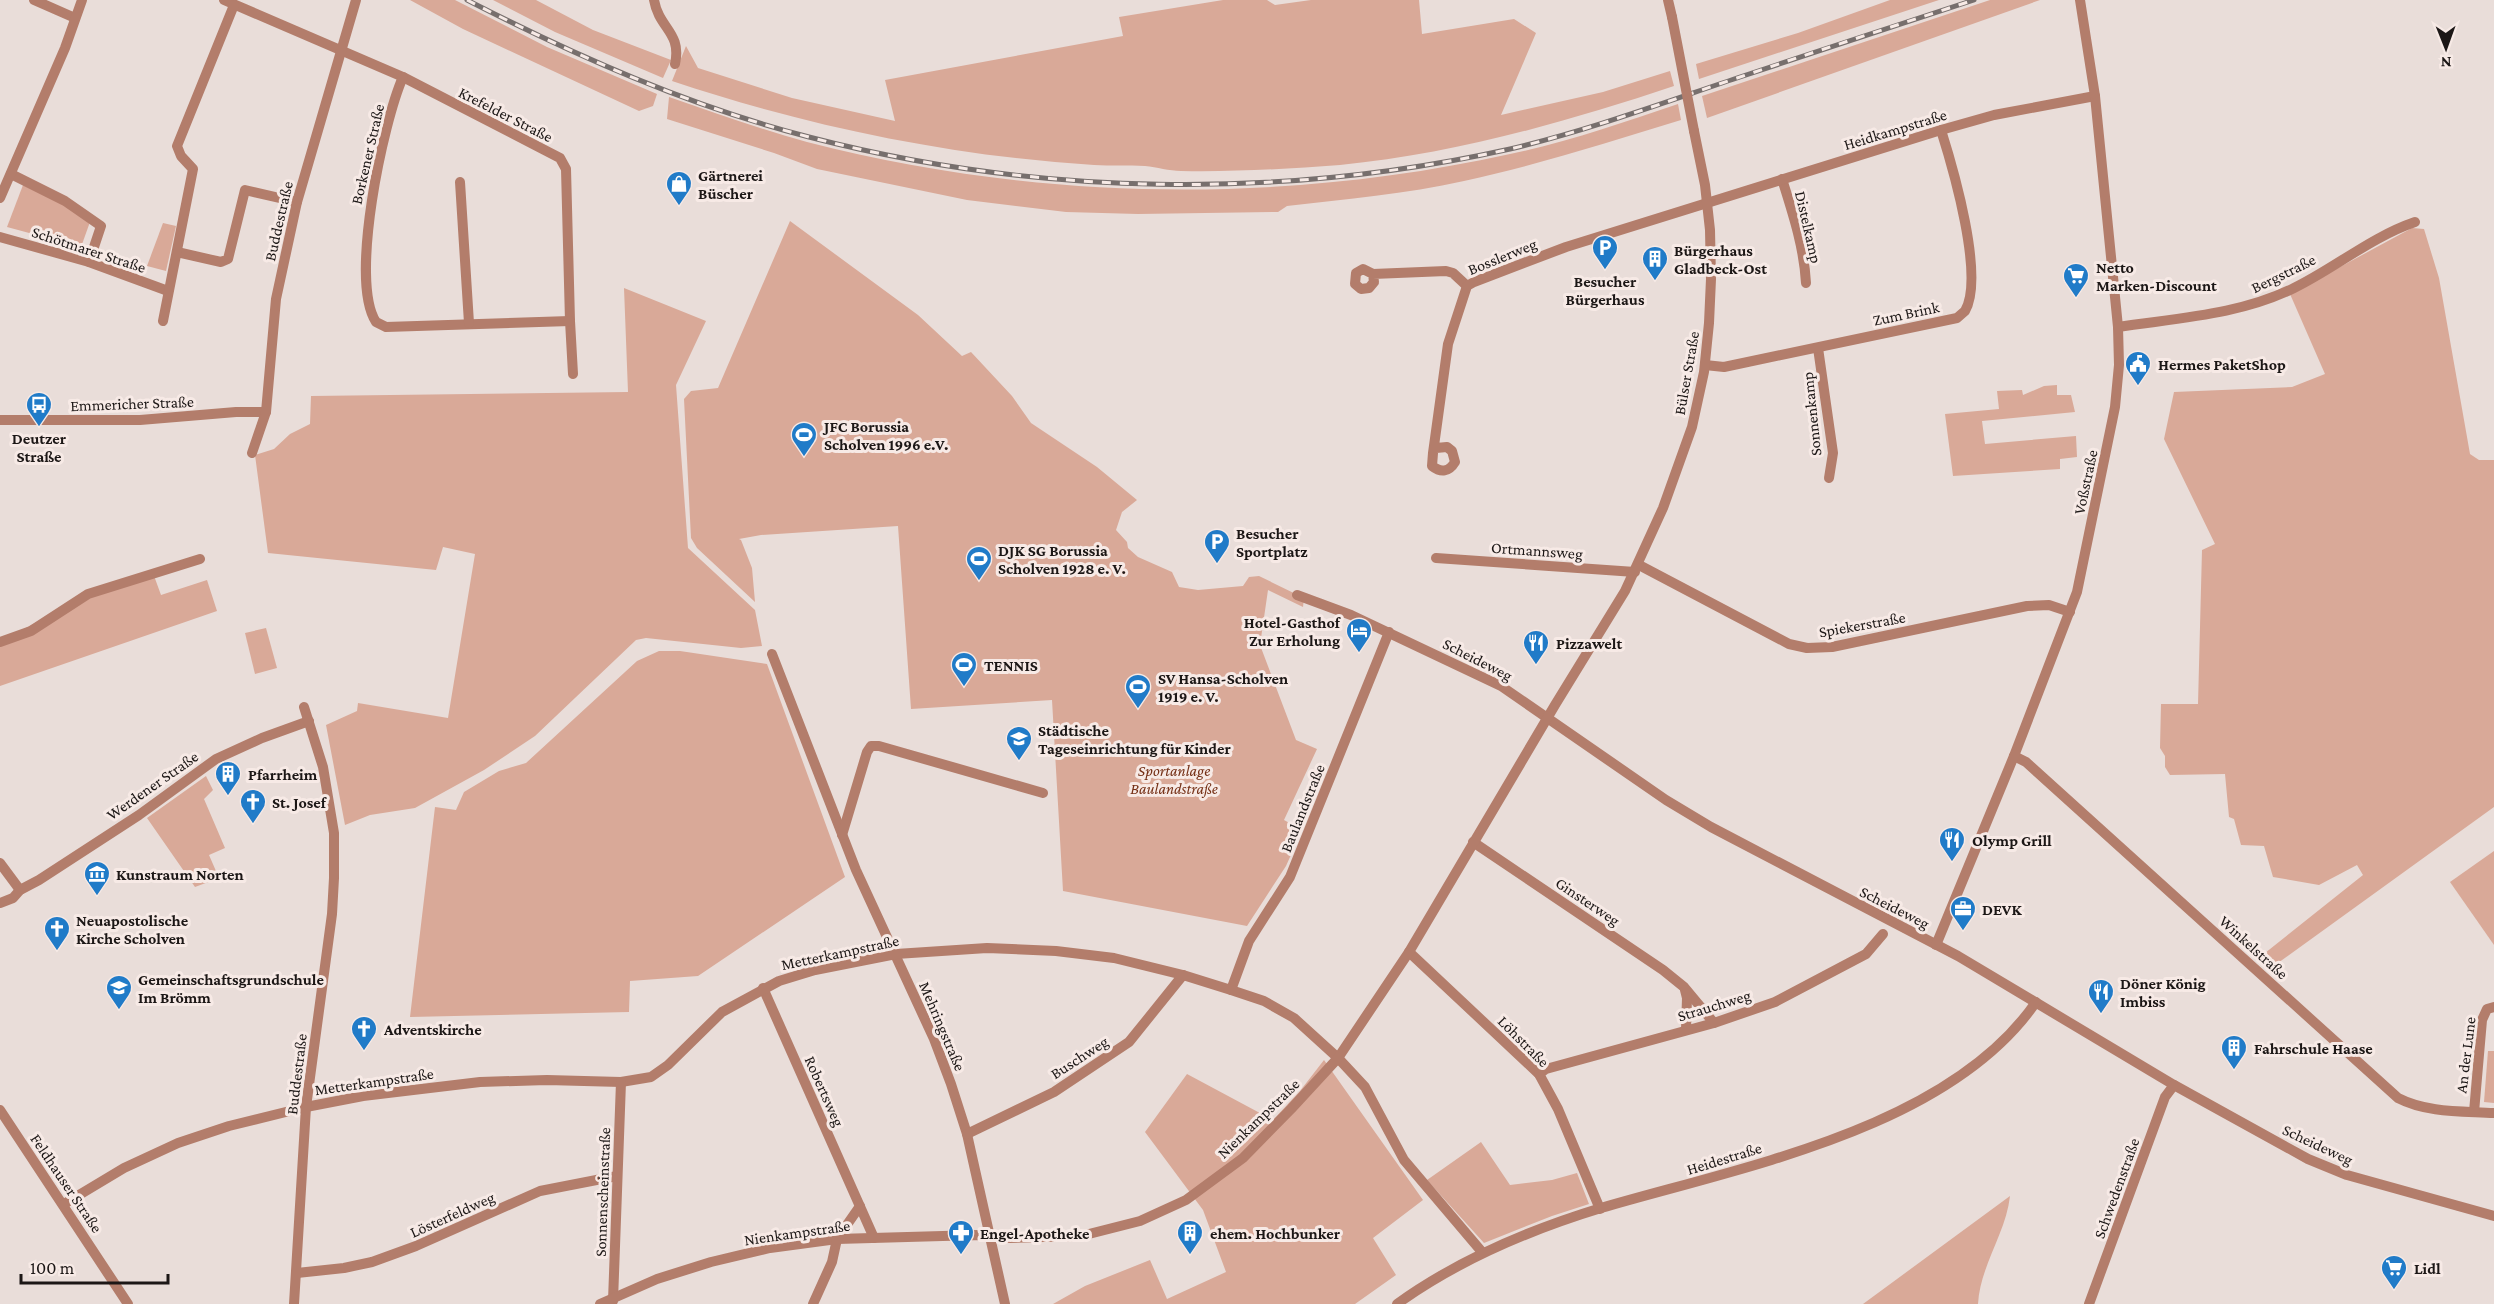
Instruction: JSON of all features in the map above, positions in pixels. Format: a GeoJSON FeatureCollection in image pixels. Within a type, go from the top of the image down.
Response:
{"type":"FeatureCollection","features":[{"type":"Feature","properties":{"kind":"street"},"geometry":{"type":"LineString","coordinates":[[34,0],[75,18]]}},
{"type":"Feature","properties":{"kind":"street"},"geometry":{"type":"LineString","coordinates":[[0,198],[82,0]]}},
{"type":"Feature","properties":{"kind":"street","name":"Buddestraße"},"geometry":{"type":"LineString","coordinates":[[252,453],[266,412],[276,299],[297,202],[356,0]]}},
{"type":"Feature","properties":{"kind":"street"},"geometry":{"type":"LineString","coordinates":[[654,0],[658,15],[677,45],[675,64]]}},
{"type":"Feature","properties":{"kind":"street","name":"Bülser Straße"},"geometry":{"type":"LineString","coordinates":[[1546,719],[1637,569],[1692,427],[1705,365],[1711,279],[1707,204],[1668,0]]}},
{"type":"Feature","properties":{"kind":"street","name":"Voßstraße"},"geometry":{"type":"LineString","coordinates":[[1936,945],[2014,756],[2077,592],[2115,407],[2120,365],[2118,327],[2095,96],[2080,0]]}},
{"type":"Feature","properties":{"kind":"street"},"geometry":{"type":"LineString","coordinates":[[163,321],[193,170],[181,156],[177,146],[229,2]]}},
{"type":"Feature","properties":{"kind":"street","name":"Krefelder Straße"},"geometry":{"type":"LineString","coordinates":[[229,2],[403,77],[560,158],[566,169],[573,374]]}},
{"type":"Feature","properties":{"kind":"street","name":"Borkener Straße"},"geometry":{"type":"LineString","coordinates":[[403,77],[375,179],[368,221],[368,301],[376,322],[386,327],[570,321]]}},
{"type":"Feature","properties":{"kind":"street","name":"Heidkampstraße"},"geometry":{"type":"LineString","coordinates":[[1707,204],[1994,114],[2095,96]]}},
{"type":"Feature","properties":{"kind":"street","name":"Zum Brink"},"geometry":{"type":"LineString","coordinates":[[1705,365],[1724,367],[1818,348],[1957,318],[1965,311],[1971,289],[1967,232],[1955,175],[1941,130]]}},
{"type":"Feature","properties":{"kind":"street"},"geometry":{"type":"LineString","coordinates":[[11,174],[65,201],[101,226],[89,262]]}},
{"type":"Feature","properties":{"kind":"street","name":"Distelkamp"},"geometry":{"type":"LineString","coordinates":[[1782,179],[1798,229],[1806,283]]}},
{"type":"Feature","properties":{"kind":"street"},"geometry":{"type":"LineString","coordinates":[[460,182],[469,323]]}},
{"type":"Feature","properties":{"kind":"street"},"geometry":{"type":"LineString","coordinates":[[177,252],[221,262],[228,259],[242,194],[245,190],[297,202]]}},
{"type":"Feature","properties":{"kind":"street","name":"Bosslerweg"},"geometry":{"type":"LineString","coordinates":[[1436,448],[1448,344],[1467,286],[1566,247],[1707,204]]}},
{"type":"Feature","properties":{"kind":"street","name":"Bergstraße"},"geometry":{"type":"LineString","coordinates":[[2118,327],[2249,306],[2293,288],[2396,228],[2415,222]]}},
{"type":"Feature","properties":{"kind":"street","name":"Schötmarer Straße"},"geometry":{"type":"LineString","coordinates":[[0,237],[89,262],[168,291]]}},
{"type":"Feature","properties":{"kind":"street"},"geometry":{"type":"LineString","coordinates":[[1373,274],[1446,272],[1453,273],[1467,286]]}},
{"type":"Feature","properties":{"kind":"street","name":"Sonnenkamp"},"geometry":{"type":"LineString","coordinates":[[1818,348],[1833,453],[1829,478]]}},
{"type":"Feature","properties":{"kind":"street","name":"Emmericher Straße"},"geometry":{"type":"LineString","coordinates":[[0,420],[140,420],[236,412],[266,412]]}},
{"type":"Feature","properties":{"kind":"street","name":"Ortmannsweg"},"geometry":{"type":"LineString","coordinates":[[1436,558],[1637,569]]}},
{"type":"Feature","properties":{"kind":"street"},"geometry":{"type":"LineString","coordinates":[[0,642],[31,631],[88,594],[200,559]]}},
{"type":"Feature","properties":{"kind":"street","name":"Spiekerstraße"},"geometry":{"type":"LineString","coordinates":[[1637,569],[1774,638],[1807,648],[1832,647],[2027,606],[2049,605],[2070,612]]}},
{"type":"Feature","properties":{"kind":"street","name":"Scheideweg"},"geometry":{"type":"LineString","coordinates":[[1297,595],[1389,632],[1501,686],[1666,800],[1712,827],[1936,945],[2174,1085],[2308,1159],[2338,1171],[2494,1216]]}},
{"type":"Feature","properties":{"kind":"street","name":"Baulandstraße"},"geometry":{"type":"LineString","coordinates":[[1230,990],[1249,941],[1290,877],[1389,632]]}},
{"type":"Feature","properties":{"kind":"street","name":"Mehringstraße"},"geometry":{"type":"LineString","coordinates":[[772,654],[868,898],[934,1039],[967,1134],[992,1237],[1005,1304]]}},
{"type":"Feature","properties":{"kind":"street","name":"Buddestraße"},"geometry":{"type":"LineString","coordinates":[[294,1304],[306,1107],[332,914],[334,866],[334,832],[325,778],[304,707]]}},
{"type":"Feature","properties":{"kind":"street","name":"Nienkampstraße"},"geometry":{"type":"LineString","coordinates":[[600,1304],[657,1279],[711,1262],[770,1248],[837,1239],[978,1235],[992,1237],[1081,1236],[1140,1221],[1186,1200],[1243,1158],[1338,1058],[1409,952],[1546,719]]}},
{"type":"Feature","properties":{"kind":"street","name":"Werdener Straße"},"geometry":{"type":"LineString","coordinates":[[0,903],[13,898],[20,890],[139,815],[216,759],[262,738],[309,721]]}},
{"type":"Feature","properties":{"kind":"street"},"geometry":{"type":"LineString","coordinates":[[842,834],[867,752],[871,746],[879,746],[1043,793]]}},
{"type":"Feature","properties":{"kind":"street","name":"Winkelstraße"},"geometry":{"type":"LineString","coordinates":[[2014,756],[2026,762],[2398,1098],[2414,1106],[2494,1113]]}},
{"type":"Feature","properties":{"kind":"street","name":"Ginsterweg"},"geometry":{"type":"LineString","coordinates":[[1473,842],[1664,970],[1683,987],[1714,1023]]}},
{"type":"Feature","properties":{"kind":"street"},"geometry":{"type":"LineString","coordinates":[[0,863],[20,890]]}},
{"type":"Feature","properties":{"kind":"street","name":"Strauchweg"},"geometry":{"type":"LineString","coordinates":[[1539,1074],[1546,1069],[1714,1023],[1775,1002],[1834,973],[1866,954],[1883,934]]}},
{"type":"Feature","properties":{"kind":"street","name":"Metterkampstraße"},"geometry":{"type":"LineString","coordinates":[[64,1204],[124,1167],[178,1143],[229,1126],[306,1107],[363,1096],[480,1082],[547,1080],[621,1082],[651,1077],[668,1065],[722,1012],[779,981],[814,970],[896,954],[987,948],[1056,951],[1114,958],[1183,975],[1264,1001],[1294,1018],[1338,1058],[1365,1087],[1404,1160],[1482,1252]]}},
{"type":"Feature","properties":{"kind":"street","name":"Löhstraße"},"geometry":{"type":"LineString","coordinates":[[1409,952],[1539,1074],[1558,1109],[1600,1209]]}},
{"type":"Feature","properties":{"kind":"street","name":"Buschweg"},"geometry":{"type":"LineString","coordinates":[[967,1134],[1054,1092],[1129,1042],[1183,975]]}},
{"type":"Feature","properties":{"kind":"street"},"geometry":{"type":"LineString","coordinates":[[1683,987],[1687,998],[1686,1030]]}},
{"type":"Feature","properties":{"kind":"street","name":"Robertsweg"},"geometry":{"type":"LineString","coordinates":[[763,988],[874,1238]]}},
{"type":"Feature","properties":{"kind":"street","name":"Heidestraße"},"geometry":{"type":"LineString","coordinates":[[1396,1304],[1482,1252],[1600,1209],[1725,1175],[1852,1133],[1958,1078],[1998,1046],[2036,1002]]}},
{"type":"Feature","properties":{"kind":"street","name":"An der Lune"},"geometry":{"type":"LineString","coordinates":[[2474,1112],[2482,1020],[2487,1009],[2494,1007]]}},
{"type":"Feature","properties":{"kind":"street","name":"Sonnenscheinstraße"},"geometry":{"type":"LineString","coordinates":[[613,1300],[621,1082]]}},
{"type":"Feature","properties":{"kind":"street","name":"Schwedenstraße"},"geometry":{"type":"LineString","coordinates":[[2089,1304],[2165,1097],[2174,1085]]}},
{"type":"Feature","properties":{"kind":"street","name":"Feldhauser Straße"},"geometry":{"type":"LineString","coordinates":[[0,1110],[128,1304]]}},
{"type":"Feature","properties":{"kind":"street","name":"Lösterfeldweg"},"geometry":{"type":"LineString","coordinates":[[297,1273],[344,1268],[372,1262],[405,1251],[540,1191],[617,1176]]}},
{"type":"Feature","properties":{"kind":"street"},"geometry":{"type":"LineString","coordinates":[[813,1304],[832,1262],[837,1239],[860,1206]]}},
{"type":"Feature","properties":{"kind":"green space"},"geometry":{"type":"Polygon","coordinates":[[[410,0],[455,0],[547,47],[657,94],[653,106],[639,111],[463,29],[410,0]]]}},
{"type":"Feature","properties":{"kind":"green space"},"geometry":{"type":"Polygon","coordinates":[[[493,0],[536,0],[593,30],[671,60],[663,78],[555,32],[493,0]]]}},
{"type":"Feature","properties":{"kind":"green space"},"geometry":{"type":"Polygon","coordinates":[[[1223,0],[1267,0],[1275,5],[1311,0],[1419,0],[1422,34],[1514,19],[1536,33],[1501,115],[1603,92],[1670,71],[1674,86],[1551,124],[1425,153],[1340,165],[1260,170],[1176,171],[1145,166],[1040,161],[933,146],[827,125],[672,81],[686,46],[698,68],[792,98],[895,121],[885,80],[1123,36],[1119,17],[1223,0]]]}},
{"type":"Feature","properties":{"kind":"green space"},"geometry":{"type":"Polygon","coordinates":[[[1890,0],[1939,0],[1699,79],[1696,64],[1798,33],[1890,0]]]}},
{"type":"Feature","properties":{"kind":"green space"},"geometry":{"type":"Polygon","coordinates":[[[1990,0],[2040,0],[1707,118],[1702,96],[1990,0]]]}},
{"type":"Feature","properties":{"kind":"green space"},"geometry":{"type":"Polygon","coordinates":[[[669,97],[789,137],[893,162],[981,176],[1069,185],[1158,189],[1246,188],[1335,182],[1423,171],[1552,144],[1678,104],[1681,120],[1519,168],[1420,189],[1287,206],[1278,212],[1138,214],[1066,212],[967,200],[817,169],[667,119],[669,97]]]}},
{"type":"Feature","properties":{"kind":"green space"},"geometry":{"type":"Polygon","coordinates":[[[23,185],[65,205],[90,222],[81,247],[7,227],[23,185]]]}},
{"type":"Feature","properties":{"kind":"green space","name":"Sportanlage Baulandstraße"},"geometry":{"type":"Polygon","coordinates":[[[790,221],[918,315],[962,356],[971,352],[1012,396],[1031,423],[1097,467],[1137,500],[1122,512],[1116,530],[1127,542],[1128,548],[1138,557],[1172,572],[1179,587],[1198,590],[1243,586],[1249,577],[1259,576],[1304,598],[1303,607],[1268,590],[1260,645],[1296,740],[1317,749],[1284,820],[1302,830],[1286,866],[1247,926],[1063,891],[1052,700],[911,709],[898,526],[761,535],[739,539],[752,568],[755,602],[697,548],[691,538],[684,399],[691,391],[718,388],[790,221]]]}},
{"type":"Feature","properties":{"kind":"green space"},"geometry":{"type":"Polygon","coordinates":[[[163,223],[176,226],[166,271],[147,266],[163,223]]]}},
{"type":"Feature","properties":{"kind":"green space"},"geometry":{"type":"Polygon","coordinates":[[[2412,228],[2424,229],[2439,278],[2470,454],[2479,460],[2494,460],[2494,807],[2271,968],[2260,957],[2363,875],[2357,865],[2319,885],[2273,877],[2264,846],[2241,845],[2234,819],[2229,817],[2225,774],[2170,775],[2165,767],[2165,756],[2160,748],[2161,704],[2198,704],[2202,550],[2215,544],[2164,439],[2174,392],[2292,387],[2325,374],[2290,294],[2412,228]]]}},
{"type":"Feature","properties":{"kind":"green space"},"geometry":{"type":"Polygon","coordinates":[[[624,288],[706,321],[676,385],[688,548],[755,610],[762,646],[741,648],[646,638],[636,640],[535,736],[484,770],[415,808],[370,815],[345,825],[326,725],[357,711],[358,703],[448,718],[475,554],[443,547],[436,570],[268,553],[255,455],[274,449],[290,434],[310,424],[311,396],[628,392],[624,288]]]}},
{"type":"Feature","properties":{"kind":"green space"},"geometry":{"type":"Polygon","coordinates":[[[2057,385],[2057,395],[2071,395],[2075,412],[1982,421],[1985,444],[2076,436],[2077,457],[2060,459],[2060,469],[1953,476],[1945,414],[1999,409],[1997,391],[2022,390],[2023,395],[2044,386],[2057,385]]]}},
{"type":"Feature","properties":{"kind":"green space"},"geometry":{"type":"Polygon","coordinates":[[[153,573],[161,595],[207,580],[217,611],[0,686],[0,642],[88,594],[153,573]]]}},
{"type":"Feature","properties":{"kind":"green space"},"geometry":{"type":"Polygon","coordinates":[[[266,628],[277,668],[255,674],[245,633],[266,628]]]}},
{"type":"Feature","properties":{"kind":"green space"},"geometry":{"type":"Polygon","coordinates":[[[659,651],[680,651],[767,664],[845,877],[698,976],[630,981],[629,1012],[410,1017],[435,807],[456,810],[464,792],[499,771],[526,763],[637,661],[659,651]]]}},
{"type":"Feature","properties":{"kind":"green space"},"geometry":{"type":"Polygon","coordinates":[[[206,776],[213,790],[204,799],[225,848],[209,855],[219,878],[195,887],[147,818],[206,776]]]}},
{"type":"Feature","properties":{"kind":"green space"},"geometry":{"type":"Polygon","coordinates":[[[2494,851],[2494,945],[2450,882],[2494,851]]]}},
{"type":"Feature","properties":{"kind":"green space"},"geometry":{"type":"Polygon","coordinates":[[[2488,1051],[2494,1051],[2494,1103],[2484,1102],[2488,1051]]]}},
{"type":"Feature","properties":{"kind":"green space"},"geometry":{"type":"Polygon","coordinates":[[[1324,1060],[1423,1200],[1373,1238],[1396,1275],[1355,1304],[1053,1304],[1085,1286],[1150,1260],[1167,1299],[1226,1272],[1203,1210],[1145,1132],[1187,1074],[1273,1120],[1324,1060]]]}},
{"type":"Feature","properties":{"kind":"green space"},"geometry":{"type":"Polygon","coordinates":[[[1481,1142],[1510,1185],[1552,1180],[1577,1173],[1589,1204],[1484,1243],[1427,1180],[1481,1142]]]}},
{"type":"Feature","properties":{"kind":"green space"},"geometry":{"type":"Polygon","coordinates":[[[2010,1196],[2004,1223],[1983,1276],[1978,1304],[1863,1304],[2010,1196]]]}},
{"type":"Feature","properties":{"kind":"railway"},"geometry":{"type":"LineString","coordinates":[[467,0],[550,41],[634,78],[764,125],[809,137],[895,157],[982,171],[1070,180],[1159,184],[1247,183],[1336,177],[1423,166],[1510,149],[1627,115],[1974,0]]}},
{"type":"Feature","properties":{"kind":"place","name":"Gärtnerei Büscher"},"geometry":{"type":"Point","coordinates":[679,207]}},
{"type":"Feature","properties":{"kind":"place","name":"Besucher Bürgerhaus"},"geometry":{"type":"Point","coordinates":[1605,271]}},
{"type":"Feature","properties":{"kind":"place","name":"Bürgerhaus Gladbeck-Ost"},"geometry":{"type":"Point","coordinates":[1655,282]}},
{"type":"Feature","properties":{"kind":"place","name":"Netto Marken-Discount"},"geometry":{"type":"Point","coordinates":[2076,299]}},
{"type":"Feature","properties":{"kind":"place","name":"Hermes PaketShop"},"geometry":{"type":"Point","coordinates":[2138,387]}},
{"type":"Feature","properties":{"kind":"place","name":"Deutzer Straße"},"geometry":{"type":"Point","coordinates":[39,428]}},
{"type":"Feature","properties":{"kind":"place","name":"JFC Borussia Scholven 1996 e.V."},"geometry":{"type":"Point","coordinates":[804,458]}},
{"type":"Feature","properties":{"kind":"place","name":"Besucher Sportplatz"},"geometry":{"type":"Point","coordinates":[1217,565]}},
{"type":"Feature","properties":{"kind":"place","name":"DJK SG Borussia Scholven 1928 e. V."},"geometry":{"type":"Point","coordinates":[979,582]}},
{"type":"Feature","properties":{"kind":"place","name":"Hotel-Gasthof Zur Erholung"},"geometry":{"type":"Point","coordinates":[1359,654]}},
{"type":"Feature","properties":{"kind":"place","name":"Pizzawelt"},"geometry":{"type":"Point","coordinates":[1536,666]}},
{"type":"Feature","properties":{"kind":"place","name":"TENNIS"},"geometry":{"type":"Point","coordinates":[964,688]}},
{"type":"Feature","properties":{"kind":"place","name":"SV Hansa-Scholven 1919 e. V."},"geometry":{"type":"Point","coordinates":[1138,710]}},
{"type":"Feature","properties":{"kind":"place","name":"Städtische Tageseinrichtung für Kinder"},"geometry":{"type":"Point","coordinates":[1019,762]}},
{"type":"Feature","properties":{"kind":"place","name":"Pfarrheim"},"geometry":{"type":"Point","coordinates":[228,797]}},
{"type":"Feature","properties":{"kind":"place","name":"St. Josef"},"geometry":{"type":"Point","coordinates":[253,825]}},
{"type":"Feature","properties":{"kind":"place","name":"Olymp Grill"},"geometry":{"type":"Point","coordinates":[1952,863]}},
{"type":"Feature","properties":{"kind":"place","name":"Kunstraum Norten"},"geometry":{"type":"Point","coordinates":[97,897]}},
{"type":"Feature","properties":{"kind":"place","name":"DEVK"},"geometry":{"type":"Point","coordinates":[1963,932]}},
{"type":"Feature","properties":{"kind":"place","name":"Neuapostolische Kirche Scholven"},"geometry":{"type":"Point","coordinates":[57,952]}},
{"type":"Feature","properties":{"kind":"place","name":"Gemeinschaftsgrundschule Im Brömm"},"geometry":{"type":"Point","coordinates":[119,1011]}},
{"type":"Feature","properties":{"kind":"place","name":"Döner König Imbiss"},"geometry":{"type":"Point","coordinates":[2101,1015]}},
{"type":"Feature","properties":{"kind":"place","name":"Adventskirche"},"geometry":{"type":"Point","coordinates":[364,1052]}},
{"type":"Feature","properties":{"kind":"place","name":"Fahrschule Haase"},"geometry":{"type":"Point","coordinates":[2234,1071]}},
{"type":"Feature","properties":{"kind":"place","name":"Engel-Apotheke"},"geometry":{"type":"Point","coordinates":[961,1256]}},
{"type":"Feature","properties":{"kind":"place","name":"ehem. Hochbunker"},"geometry":{"type":"Point","coordinates":[1190,1256]}},
{"type":"Feature","properties":{"kind":"place","name":"Lidl"},"geometry":{"type":"Point","coordinates":[2394,1291]}}]}
